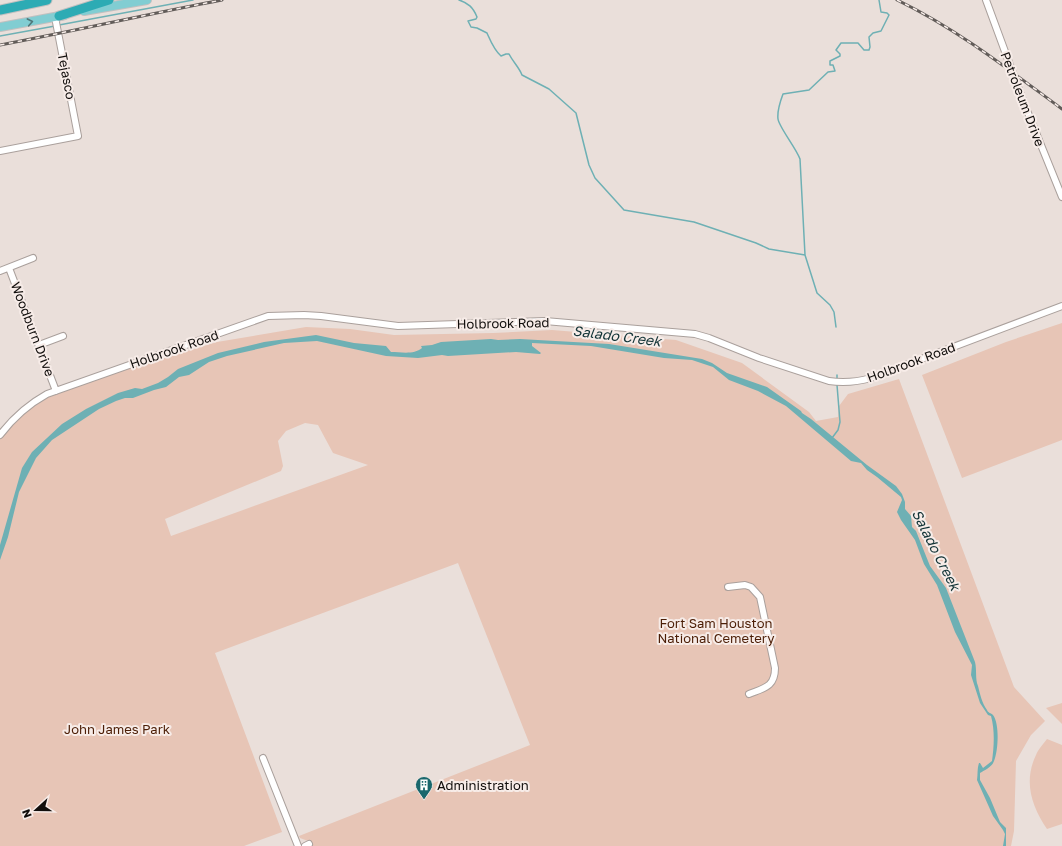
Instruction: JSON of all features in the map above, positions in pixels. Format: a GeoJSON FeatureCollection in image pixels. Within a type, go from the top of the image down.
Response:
{"type":"FeatureCollection","features":[{"type":"Feature","properties":{"kind":"highway"},"geometry":{"type":"LineString","coordinates":[[0,10],[47,0]]}},
{"type":"Feature","properties":{"kind":"highway"},"geometry":{"type":"LineString","coordinates":[[57,21],[109,0]]}},
{"type":"Feature","properties":{"kind":"main road"},"geometry":{"type":"LineString","coordinates":[[0,27],[57,21],[147,0]]}},
{"type":"Feature","properties":{"kind":"street","name":"Petroleum Drive"},"geometry":{"type":"LineString","coordinates":[[986,0],[1024,103],[1062,197]]}},
{"type":"Feature","properties":{"kind":"street","name":"Tejasco"},"geometry":{"type":"LineString","coordinates":[[0,151],[78,136],[57,21]]}},
{"type":"Feature","properties":{"kind":"street"},"geometry":{"type":"LineString","coordinates":[[0,271],[33,258]]}},
{"type":"Feature","properties":{"kind":"street","name":"Woodburn Drive"},"geometry":{"type":"LineString","coordinates":[[9,268],[56,391]]}},
{"type":"Feature","properties":{"kind":"street","name":"Holbrook Road"},"geometry":{"type":"LineString","coordinates":[[0,435],[21,412],[38,399],[56,391],[268,316],[304,315],[398,326],[545,321],[695,334],[759,358],[838,382],[860,381],[1062,306]]}},
{"type":"Feature","properties":{"kind":"street"},"geometry":{"type":"LineString","coordinates":[[39,345],[63,336]]}},
{"type":"Feature","properties":{"kind":"street"},"geometry":{"type":"LineString","coordinates":[[728,586],[745,585],[751,588],[760,597],[775,668],[773,680],[770,684],[766,688],[749,694]]}},
{"type":"Feature","properties":{"kind":"street"},"geometry":{"type":"LineString","coordinates":[[263,758],[298,846]]}},
{"type":"Feature","properties":{"kind":"green space"},"geometry":{"type":"Polygon","coordinates":[[[1062,323],[1062,440],[962,478],[922,375],[1006,342],[1062,323]]]}},
{"type":"Feature","properties":{"kind":"green space"},"geometry":{"type":"Polygon","coordinates":[[[306,327],[350,329],[394,335],[552,330],[676,340],[742,363],[809,412],[816,421],[838,417],[839,406],[848,394],[899,379],[1014,687],[1045,721],[1031,735],[1016,761],[1014,831],[1011,846],[310,846],[308,841],[300,838],[299,836],[530,745],[458,563],[215,653],[282,832],[244,846],[0,846],[0,436],[29,406],[56,391],[217,342],[306,327]],[[305,423],[286,431],[278,441],[283,466],[281,471],[165,519],[171,536],[368,465],[333,453],[318,425],[305,423]]]}},
{"type":"Feature","properties":{"kind":"green space"},"geometry":{"type":"Polygon","coordinates":[[[1062,703],[1062,724],[1046,708],[1062,703]]]}},
{"type":"Feature","properties":{"kind":"green space"},"geometry":{"type":"Polygon","coordinates":[[[1047,739],[1062,745],[1062,824],[1047,829],[1037,812],[1031,794],[1030,775],[1036,755],[1047,739]]]}},
{"type":"Feature","properties":{"kind":"water"},"geometry":{"type":"Polygon","coordinates":[[[316,335],[354,343],[386,346],[391,352],[403,353],[415,352],[422,348],[421,346],[441,342],[491,339],[520,339],[609,344],[702,359],[712,363],[727,373],[767,387],[801,411],[867,465],[896,486],[902,494],[905,502],[905,509],[911,516],[912,527],[916,531],[930,566],[946,588],[975,662],[977,680],[982,701],[987,711],[993,715],[997,725],[998,738],[994,761],[992,765],[980,773],[980,780],[990,798],[1000,822],[1006,828],[1006,846],[1003,846],[1005,834],[993,816],[977,780],[979,763],[983,768],[992,761],[994,738],[991,716],[988,715],[980,703],[971,675],[972,665],[955,632],[937,585],[924,564],[915,540],[897,512],[902,500],[901,497],[867,470],[861,463],[851,461],[786,406],[758,391],[729,380],[713,367],[692,360],[664,358],[591,346],[532,343],[532,346],[541,353],[540,354],[516,352],[448,356],[442,355],[418,358],[386,356],[317,341],[284,343],[227,356],[209,362],[189,375],[179,377],[166,387],[133,398],[125,398],[99,409],[52,440],[36,458],[19,492],[8,537],[0,560],[0,545],[22,468],[32,452],[62,424],[86,409],[118,393],[135,388],[142,389],[158,383],[178,369],[218,353],[264,342],[316,335]]]}},
{"type":"Feature","properties":{"kind":"waterway"},"geometry":{"type":"LineString","coordinates":[[59,25],[193,0]]}},
{"type":"Feature","properties":{"kind":"waterway"},"geometry":{"type":"LineString","coordinates":[[459,0],[470,6],[477,17],[476,19],[468,21],[471,27],[487,33],[493,46],[501,56],[509,54],[522,75],[549,89],[576,113],[589,165],[595,178],[624,210],[694,222],[756,243],[769,249],[805,255],[817,293],[830,305],[834,312],[836,327]]}},
{"type":"Feature","properties":{"kind":"waterway"},"geometry":{"type":"LineString","coordinates":[[805,255],[800,159],[779,123],[778,110],[780,103],[783,94],[809,90],[828,72],[835,71],[833,65],[830,65],[830,61],[840,56],[836,50],[841,43],[858,43],[864,50],[869,50],[869,37],[873,33],[881,31],[889,15],[881,12],[879,0]]}},
{"type":"Feature","properties":{"kind":"waterway"},"geometry":{"type":"LineString","coordinates":[[0,36],[55,26]]}},
{"type":"Feature","properties":{"kind":"waterway"},"geometry":{"type":"LineString","coordinates":[[837,375],[837,380]]}},
{"type":"Feature","properties":{"kind":"waterway"},"geometry":{"type":"LineString","coordinates":[[832,438],[838,430],[840,422],[837,385]]}},
{"type":"Feature","properties":{"kind":"railway"},"geometry":{"type":"LineString","coordinates":[[0,45],[222,0]]}},
{"type":"Feature","properties":{"kind":"railway"},"geometry":{"type":"LineString","coordinates":[[897,0],[919,11],[962,37],[1062,109]]}},
{"type":"Feature","properties":{"kind":"place","name":"Administration"},"geometry":{"type":"Point","coordinates":[424,800]}},
{"type":"Feature","properties":{"kind":"water label","name":"Salado Creek"},"geometry":{"type":"Point","coordinates":[617,336]}},
{"type":"Feature","properties":{"kind":"water label","name":"Salado Creek"},"geometry":{"type":"Point","coordinates":[936,550]}},
{"type":"Feature","properties":{"kind":"park label","name":"Fort Sam Houston National Cemetery"},"geometry":{"type":"Point","coordinates":[716,630]}},
{"type":"Feature","properties":{"kind":"park label","name":"John James Park"},"geometry":{"type":"Point","coordinates":[117,729]}}]}
